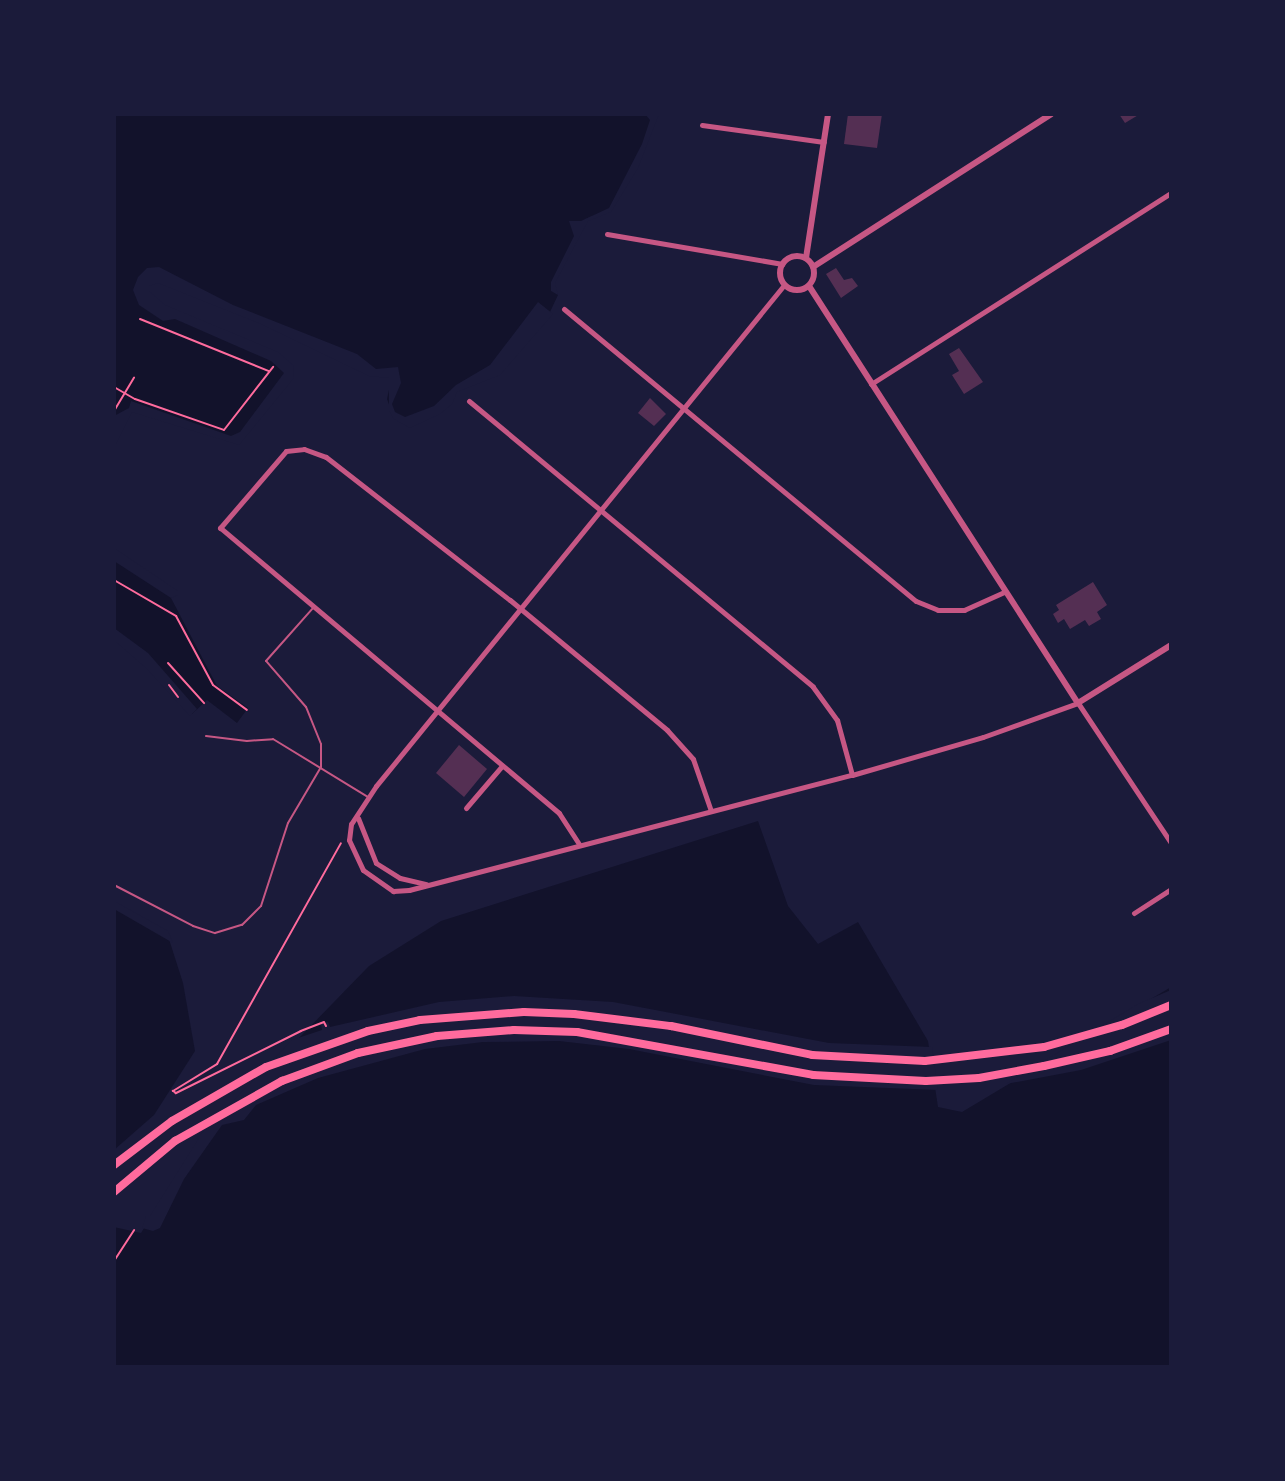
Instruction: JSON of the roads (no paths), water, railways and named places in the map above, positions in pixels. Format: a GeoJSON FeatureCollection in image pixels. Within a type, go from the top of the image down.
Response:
{"type":"FeatureCollection","features":[{"type":"Feature","properties":{"kind":"main road"},"geometry":{"type":"LineString","coordinates":[[114,1165],[172,1121],[266,1067],[368,1031],[420,1020],[524,1012],[574,1014],[671,1026],[812,1055],[925,1062],[990,1056],[1052,1045],[1122,1025],[1171,1005]]}},
{"type":"Feature","properties":{"kind":"main road"},"geometry":{"type":"LineString","coordinates":[[114,1192],[175,1141],[282,1081],[358,1053],[437,1036],[514,1030],[577,1032],[813,1075],[926,1081],[979,1078],[1044,1066],[1110,1051],[1171,1029]]}},
{"type":"Feature","properties":{"kind":"street"},"geometry":{"type":"LineString","coordinates":[[813,267],[806,258],[828,114]]}},
{"type":"Feature","properties":{"kind":"street"},"geometry":{"type":"LineString","coordinates":[[1046,115],[813,267],[809,286],[1004,592],[1171,843]]}},
{"type":"Feature","properties":{"kind":"street"},"geometry":{"type":"LineString","coordinates":[[702,125],[824,142]]}},
{"type":"Feature","properties":{"kind":"street"},"geometry":{"type":"LineString","coordinates":[[871,384],[1171,193]]}},
{"type":"Feature","properties":{"kind":"street"},"geometry":{"type":"LineString","coordinates":[[607,234],[782,264]]}},
{"type":"Feature","properties":{"kind":"street"},"geometry":{"type":"LineString","coordinates":[[806,258],[790,257],[782,264],[780,275],[784,285],[800,291],[809,286]]}},
{"type":"Feature","properties":{"kind":"street"},"geometry":{"type":"LineString","coordinates":[[784,285],[685,409],[600,508],[520,609],[436,709],[368,797],[358,818],[351,825],[349,840],[363,870],[393,891],[852,775],[982,737],[1078,703],[1171,645]]}},
{"type":"Feature","properties":{"kind":"street"},"geometry":{"type":"LineString","coordinates":[[564,309],[916,601],[938,610],[964,610],[1004,592]]}},
{"type":"Feature","properties":{"kind":"street"},"geometry":{"type":"LineString","coordinates":[[470,401],[813,687],[837,720],[852,775]]}},
{"type":"Feature","properties":{"kind":"street"},"geometry":{"type":"LineString","coordinates":[[579,844],[566,819],[220,528],[277,458],[286,451],[317,451],[520,609],[681,744],[697,768],[711,811]]}},
{"type":"Feature","properties":{"kind":"street"},"geometry":{"type":"LineString","coordinates":[[466,808],[502,766]]}},
{"type":"Feature","properties":{"kind":"street"},"geometry":{"type":"LineString","coordinates":[[358,818],[376,863],[400,878],[426,884]]}},
{"type":"Feature","properties":{"kind":"street"},"geometry":{"type":"LineString","coordinates":[[1134,913],[1171,889]]}},
{"type":"Feature","properties":{"kind":"lane"},"geometry":{"type":"LineString","coordinates":[[114,885],[204,930],[229,932],[242,926],[267,895],[288,824],[321,767],[321,744],[306,707],[266,661],[314,606]]}},
{"type":"Feature","properties":{"kind":"lane"},"geometry":{"type":"LineString","coordinates":[[206,736],[247,741],[273,739],[368,797]]}}]}
